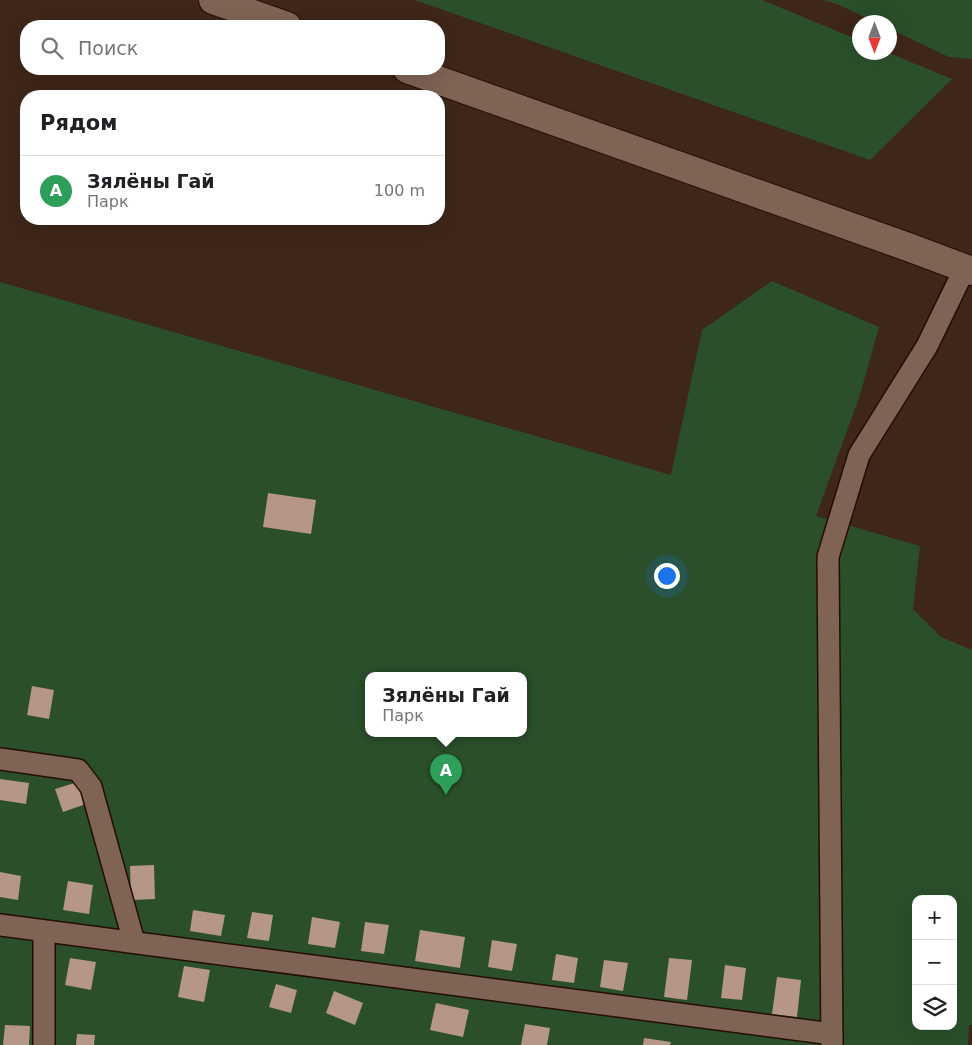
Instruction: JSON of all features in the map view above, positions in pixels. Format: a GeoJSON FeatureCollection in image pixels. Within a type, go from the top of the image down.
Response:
{"type":"FeatureCollection","features":[{"type":"Feature","properties":{"kind":"main road"},"geometry":{"type":"LineString","coordinates":[[213,0],[270,20]]}},
{"type":"Feature","properties":{"kind":"main road"},"geometry":{"type":"LineString","coordinates":[[424,75],[908,246],[968,270]]}},
{"type":"Feature","properties":{"kind":"street"},"geometry":{"type":"LineString","coordinates":[[0,925],[134,942],[832,1040],[828,557],[859,455],[927,346],[968,270]]}},
{"type":"Feature","properties":{"kind":"street"},"geometry":{"type":"LineString","coordinates":[[0,758],[78,770],[91,787],[134,942]]}},
{"type":"Feature","properties":{"kind":"street"},"geometry":{"type":"LineString","coordinates":[[44,931],[44,1045]]}},
{"type":"Feature","properties":{"kind":"green space"},"geometry":{"type":"Polygon","coordinates":[[[415,0],[762,0],[852,37],[852,60],[897,60],[897,56],[952,79],[870,160],[415,0]]]}},
{"type":"Feature","properties":{"kind":"green space"},"geometry":{"type":"Polygon","coordinates":[[[823,0],[972,0],[972,59],[949,57],[897,32],[897,15],[860,15],[837,4],[823,0]]]}},
{"type":"Feature","properties":{"kind":"green space"},"geometry":{"type":"Polygon","coordinates":[[[772,281],[879,327],[860,395],[816,516],[920,546],[913,609],[941,637],[972,650],[972,1025],[969,1025],[968,1045],[0,1045],[0,282],[671,475],[702,330],[772,281]]]}},
{"type":"Feature","properties":{"kind":"building"},"geometry":{"type":"Polygon","coordinates":[[[268,493],[316,500],[311,534],[263,527],[268,493]]]}},
{"type":"Feature","properties":{"kind":"building"},"geometry":{"type":"Polygon","coordinates":[[[32,686],[54,690],[49,719],[27,715],[32,686]]]}},
{"type":"Feature","properties":{"kind":"building"},"geometry":{"type":"Polygon","coordinates":[[[0,779],[29,783],[26,804],[0,800],[0,779]]]}},
{"type":"Feature","properties":{"kind":"building"},"geometry":{"type":"Polygon","coordinates":[[[78,782],[86,804],[63,812],[55,789],[78,782]]]}},
{"type":"Feature","properties":{"kind":"building"},"geometry":{"type":"Polygon","coordinates":[[[154,865],[155,899],[131,900],[130,866],[154,865]]]}},
{"type":"Feature","properties":{"kind":"building"},"geometry":{"type":"Polygon","coordinates":[[[0,872],[21,876],[18,900],[0,897],[0,872]]]}},
{"type":"Feature","properties":{"kind":"building"},"geometry":{"type":"Polygon","coordinates":[[[68,881],[93,885],[89,914],[63,910],[68,881]]]}},
{"type":"Feature","properties":{"kind":"building"},"geometry":{"type":"Polygon","coordinates":[[[193,910],[225,915],[221,936],[190,931],[193,910]]]}},
{"type":"Feature","properties":{"kind":"building"},"geometry":{"type":"Polygon","coordinates":[[[252,912],[273,915],[269,941],[247,938],[252,912]]]}},
{"type":"Feature","properties":{"kind":"building"},"geometry":{"type":"Polygon","coordinates":[[[312,917],[340,922],[335,948],[308,944],[312,917]]]}},
{"type":"Feature","properties":{"kind":"building"},"geometry":{"type":"Polygon","coordinates":[[[365,922],[389,925],[384,954],[361,951],[365,922]]]}},
{"type":"Feature","properties":{"kind":"building"},"geometry":{"type":"Polygon","coordinates":[[[420,930],[465,937],[460,968],[415,961],[420,930]]]}},
{"type":"Feature","properties":{"kind":"building"},"geometry":{"type":"Polygon","coordinates":[[[492,940],[517,944],[512,971],[488,967],[492,940]]]}},
{"type":"Feature","properties":{"kind":"building"},"geometry":{"type":"Polygon","coordinates":[[[556,954],[578,958],[574,983],[552,980],[556,954]]]}},
{"type":"Feature","properties":{"kind":"building"},"geometry":{"type":"Polygon","coordinates":[[[70,958],[96,962],[91,990],[65,985],[70,958]]]}},
{"type":"Feature","properties":{"kind":"building"},"geometry":{"type":"Polygon","coordinates":[[[669,958],[692,960],[687,1000],[664,997],[669,958]]]}},
{"type":"Feature","properties":{"kind":"building"},"geometry":{"type":"Polygon","coordinates":[[[604,960],[628,963],[623,991],[600,987],[604,960]]]}},
{"type":"Feature","properties":{"kind":"building"},"geometry":{"type":"Polygon","coordinates":[[[725,965],[746,968],[742,1000],[721,998],[725,965]]]}},
{"type":"Feature","properties":{"kind":"building"},"geometry":{"type":"Polygon","coordinates":[[[184,966],[210,970],[204,1002],[178,997],[184,966]]]}},
{"type":"Feature","properties":{"kind":"building"},"geometry":{"type":"Polygon","coordinates":[[[777,977],[801,980],[797,1017],[772,1014],[777,977]]]}},
{"type":"Feature","properties":{"kind":"building"},"geometry":{"type":"Polygon","coordinates":[[[276,984],[297,990],[291,1013],[269,1007],[276,984]]]}},
{"type":"Feature","properties":{"kind":"building"},"geometry":{"type":"Polygon","coordinates":[[[334,991],[363,1003],[355,1025],[326,1013],[334,991]]]}},
{"type":"Feature","properties":{"kind":"building"},"geometry":{"type":"Polygon","coordinates":[[[436,1003],[469,1010],[463,1037],[430,1030],[436,1003]]]}},
{"type":"Feature","properties":{"kind":"building"},"geometry":{"type":"Polygon","coordinates":[[[525,1024],[550,1028],[547,1045],[521,1045],[525,1024]]]}},
{"type":"Feature","properties":{"kind":"building"},"geometry":{"type":"Polygon","coordinates":[[[5,1025],[30,1026],[29,1045],[3,1045],[5,1025]]]}},
{"type":"Feature","properties":{"kind":"building"},"geometry":{"type":"Polygon","coordinates":[[[77,1034],[95,1035],[94,1045],[76,1045],[77,1034]]]}},
{"type":"Feature","properties":{"kind":"building"},"geometry":{"type":"Polygon","coordinates":[[[644,1038],[671,1042],[670,1045],[643,1045],[644,1038]]]}},
{"type":"Feature","properties":{"kind":"place","name":"Зялёны Гай"},"geometry":{"type":"Point","coordinates":[446,795]}}]}
